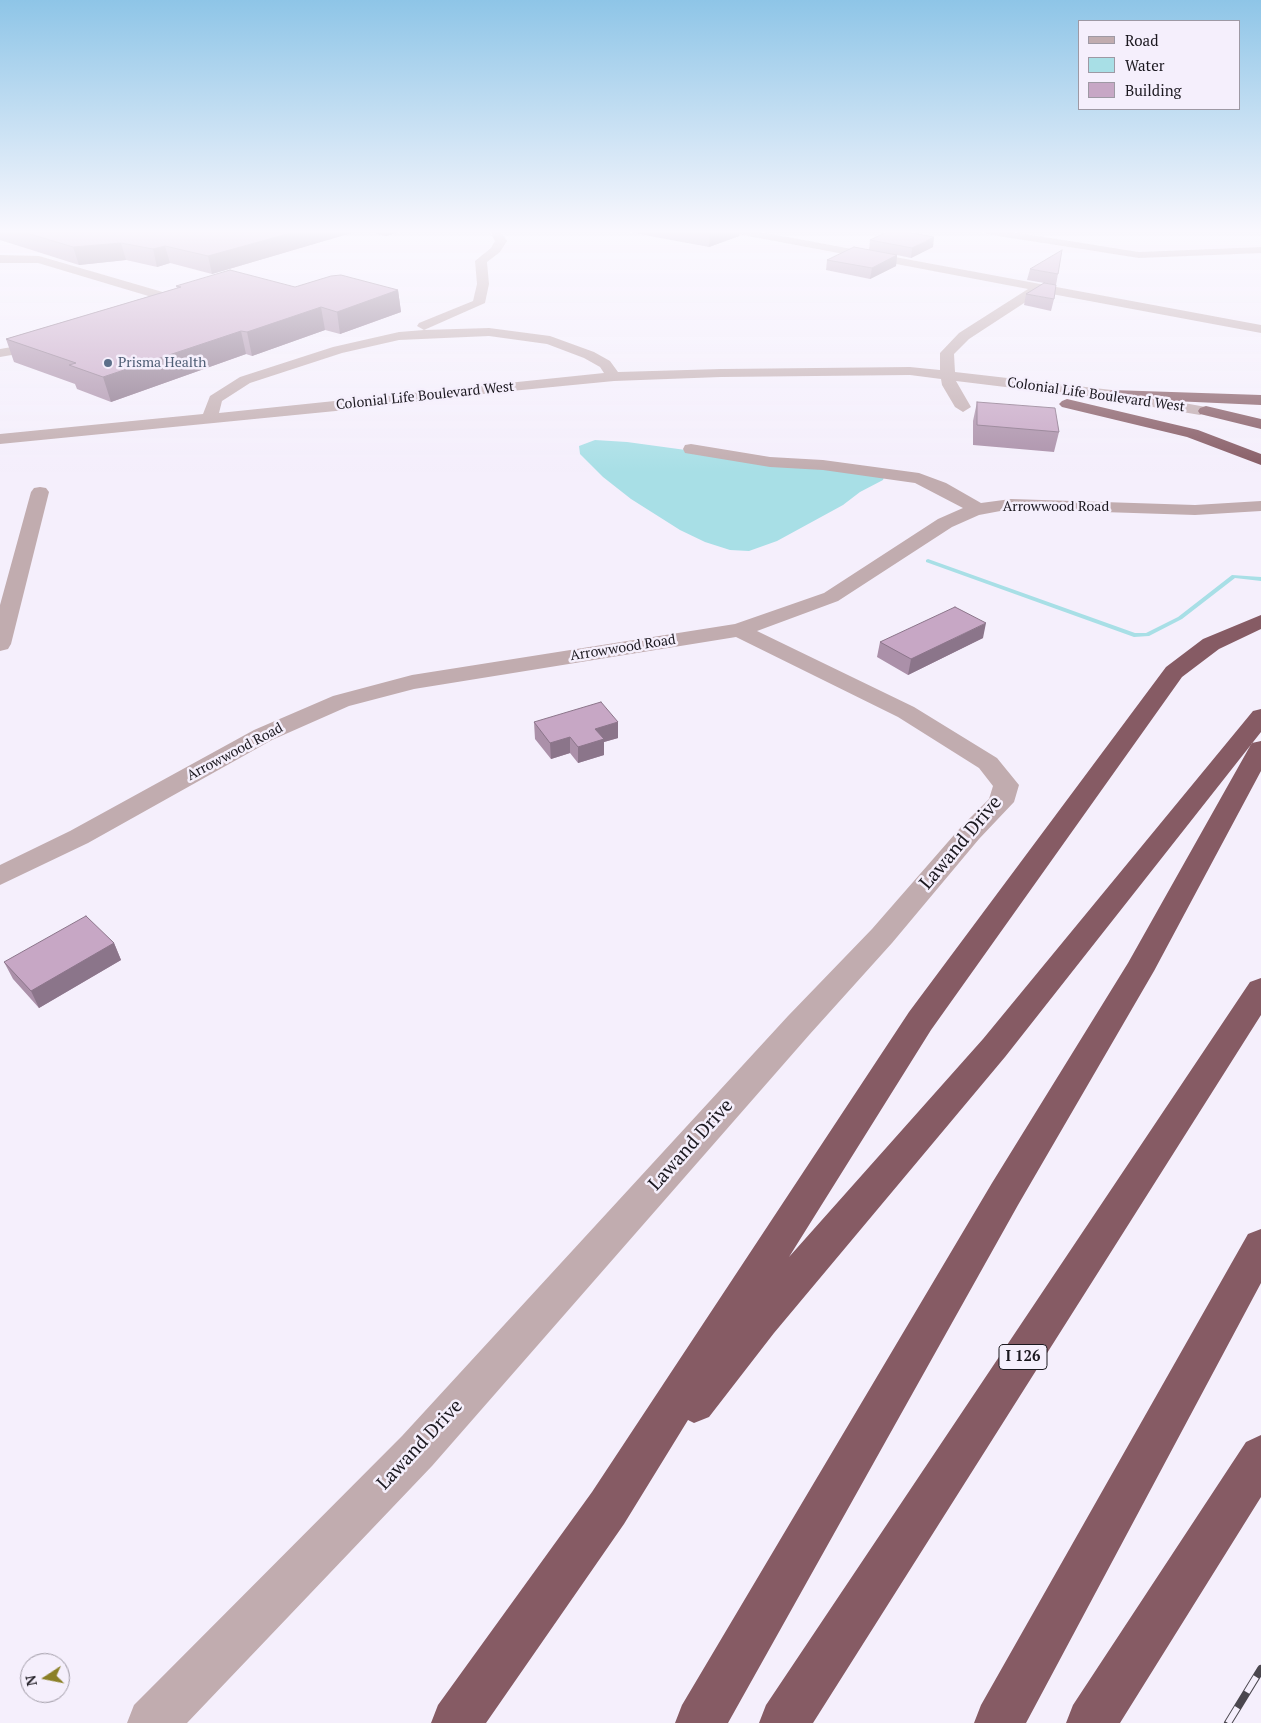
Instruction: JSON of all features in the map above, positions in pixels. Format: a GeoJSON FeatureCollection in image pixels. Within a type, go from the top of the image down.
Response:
{"type":"FeatureCollection","features":[{"type":"Feature","properties":{"kind":"highway"},"geometry":{"type":"LineString","coordinates":[[1112,395],[1261,400]]}},
{"type":"Feature","properties":{"kind":"highway"},"geometry":{"type":"LineString","coordinates":[[1067,404],[1192,433],[1261,460]]}},
{"type":"Feature","properties":{"kind":"highway"},"geometry":{"type":"LineString","coordinates":[[1200,410],[1261,409]]}},
{"type":"Feature","properties":{"kind":"highway"},"geometry":{"type":"LineString","coordinates":[[1200,410],[1261,424]]}},
{"type":"Feature","properties":{"kind":"highway"},"geometry":{"type":"LineString","coordinates":[[456,1723],[608,1508],[920,1020],[1174,672],[1211,644],[1261,621]]}},
{"type":"Feature","properties":{"kind":"highway"},"geometry":{"type":"LineString","coordinates":[[608,1508],[760,1320],[994,1048],[1261,716]]}},
{"type":"Feature","properties":{"kind":"highway"},"geometry":{"type":"LineString","coordinates":[[700,1723],[1005,1194],[1139,971],[1261,748]]}},
{"type":"Feature","properties":{"kind":"highway","name":"I 126"},"geometry":{"type":"LineString","coordinates":[[784,1723],[1261,990]]}},
{"type":"Feature","properties":{"kind":"highway"},"geometry":{"type":"LineString","coordinates":[[999,1723],[1261,1246]]}},
{"type":"Feature","properties":{"kind":"highway"},"geometry":{"type":"LineString","coordinates":[[1091,1723],[1261,1457]]}},
{"type":"Feature","properties":{"kind":"street"},"geometry":{"type":"LineString","coordinates":[[963,407],[949,380],[946,362],[947,353],[964,336],[1002,311]]}},
{"type":"Feature","properties":{"kind":"street"},"geometry":{"type":"LineString","coordinates":[[1168,311],[1261,329]]}},
{"type":"Feature","properties":{"kind":"street"},"geometry":{"type":"LineString","coordinates":[[210,418],[215,399],[245,380],[309,358],[376,341],[446,319],[485,313],[498,326],[522,336]]}},
{"type":"Feature","properties":{"kind":"street"},"geometry":{"type":"LineString","coordinates":[[376,341],[435,333],[490,332],[550,340],[589,355],[605,364],[614,377]]}},
{"type":"Feature","properties":{"kind":"street"},"geometry":{"type":"LineString","coordinates":[[0,354],[56,342]]}},
{"type":"Feature","properties":{"kind":"street","name":"Colonial Life Boulevard West"},"geometry":{"type":"LineString","coordinates":[[0,439],[614,377],[721,373],[852,373],[949,380],[1112,395],[1200,410]]}},
{"type":"Feature","properties":{"kind":"street","name":"Colonial Life Boulevard West"},"geometry":{"type":"LineString","coordinates":[[949,380],[1067,404],[1140,411],[1200,410]]}},
{"type":"Feature","properties":{"kind":"street"},"geometry":{"type":"LineString","coordinates":[[691,449],[770,462],[823,465],[919,478],[940,487],[978,509]]}},
{"type":"Feature","properties":{"kind":"street"},"geometry":{"type":"LineString","coordinates":[[0,644],[9,575],[40,492]]}},
{"type":"Feature","properties":{"kind":"street","name":"Arrowwood Road"},"geometry":{"type":"LineString","coordinates":[[0,876],[79,837],[263,734],[341,701],[412,682],[739,630],[831,597],[945,523],[978,509],[1011,504],[1195,510],[1261,506]]}},
{"type":"Feature","properties":{"kind":"street","name":"Lawand Drive"},"geometry":{"type":"LineString","coordinates":[[152,1723],[418,1451],[799,1025],[882,936],[970,833],[1001,802],[1006,785],[988,762],[906,712],[739,630]]}},
{"type":"Feature","properties":{"kind":"water"},"geometry":{"type":"Polygon","coordinates":[[[595,440],[627,442],[884,477],[883,480],[860,492],[843,505],[777,541],[749,551],[730,550],[705,542],[680,530],[631,499],[603,477],[580,454],[579,446],[595,440]]]}},
{"type":"Feature","properties":{"kind":"building"},"geometry":{"type":"Polygon","coordinates":[[[99,311],[308,311],[247,332],[241,331],[103,377],[69,365],[76,363],[6,339],[99,311]]]}},
{"type":"Feature","properties":{"kind":"building"},"geometry":{"type":"Polygon","coordinates":[[[977,402],[1055,408],[1059,432],[977,425],[977,402]]]}},
{"type":"Feature","properties":{"kind":"building"},"geometry":{"type":"Polygon","coordinates":[[[955,607],[986,623],[911,659],[880,642],[955,607]]]}},
{"type":"Feature","properties":{"kind":"building"},"geometry":{"type":"Polygon","coordinates":[[[601,702],[618,722],[595,729],[604,739],[578,747],[570,737],[550,743],[534,722],[601,702]]]}},
{"type":"Feature","properties":{"kind":"building"},"geometry":{"type":"Polygon","coordinates":[[[86,916],[114,943],[31,991],[4,962],[86,916]]]}},
{"type":"Feature","properties":{"kind":"waterway"},"geometry":{"type":"LineString","coordinates":[[928,561],[1134,635],[1147,635],[1180,618],[1234,576],[1261,579]]}},
{"type":"Feature","properties":{"kind":"railway"},"geometry":{"type":"LineString","coordinates":[[1228,1723],[1261,1669]]}},
{"type":"Feature","properties":{"kind":"place","name":"Prisma Health"},"geometry":{"type":"Point","coordinates":[108,363]}}]}
